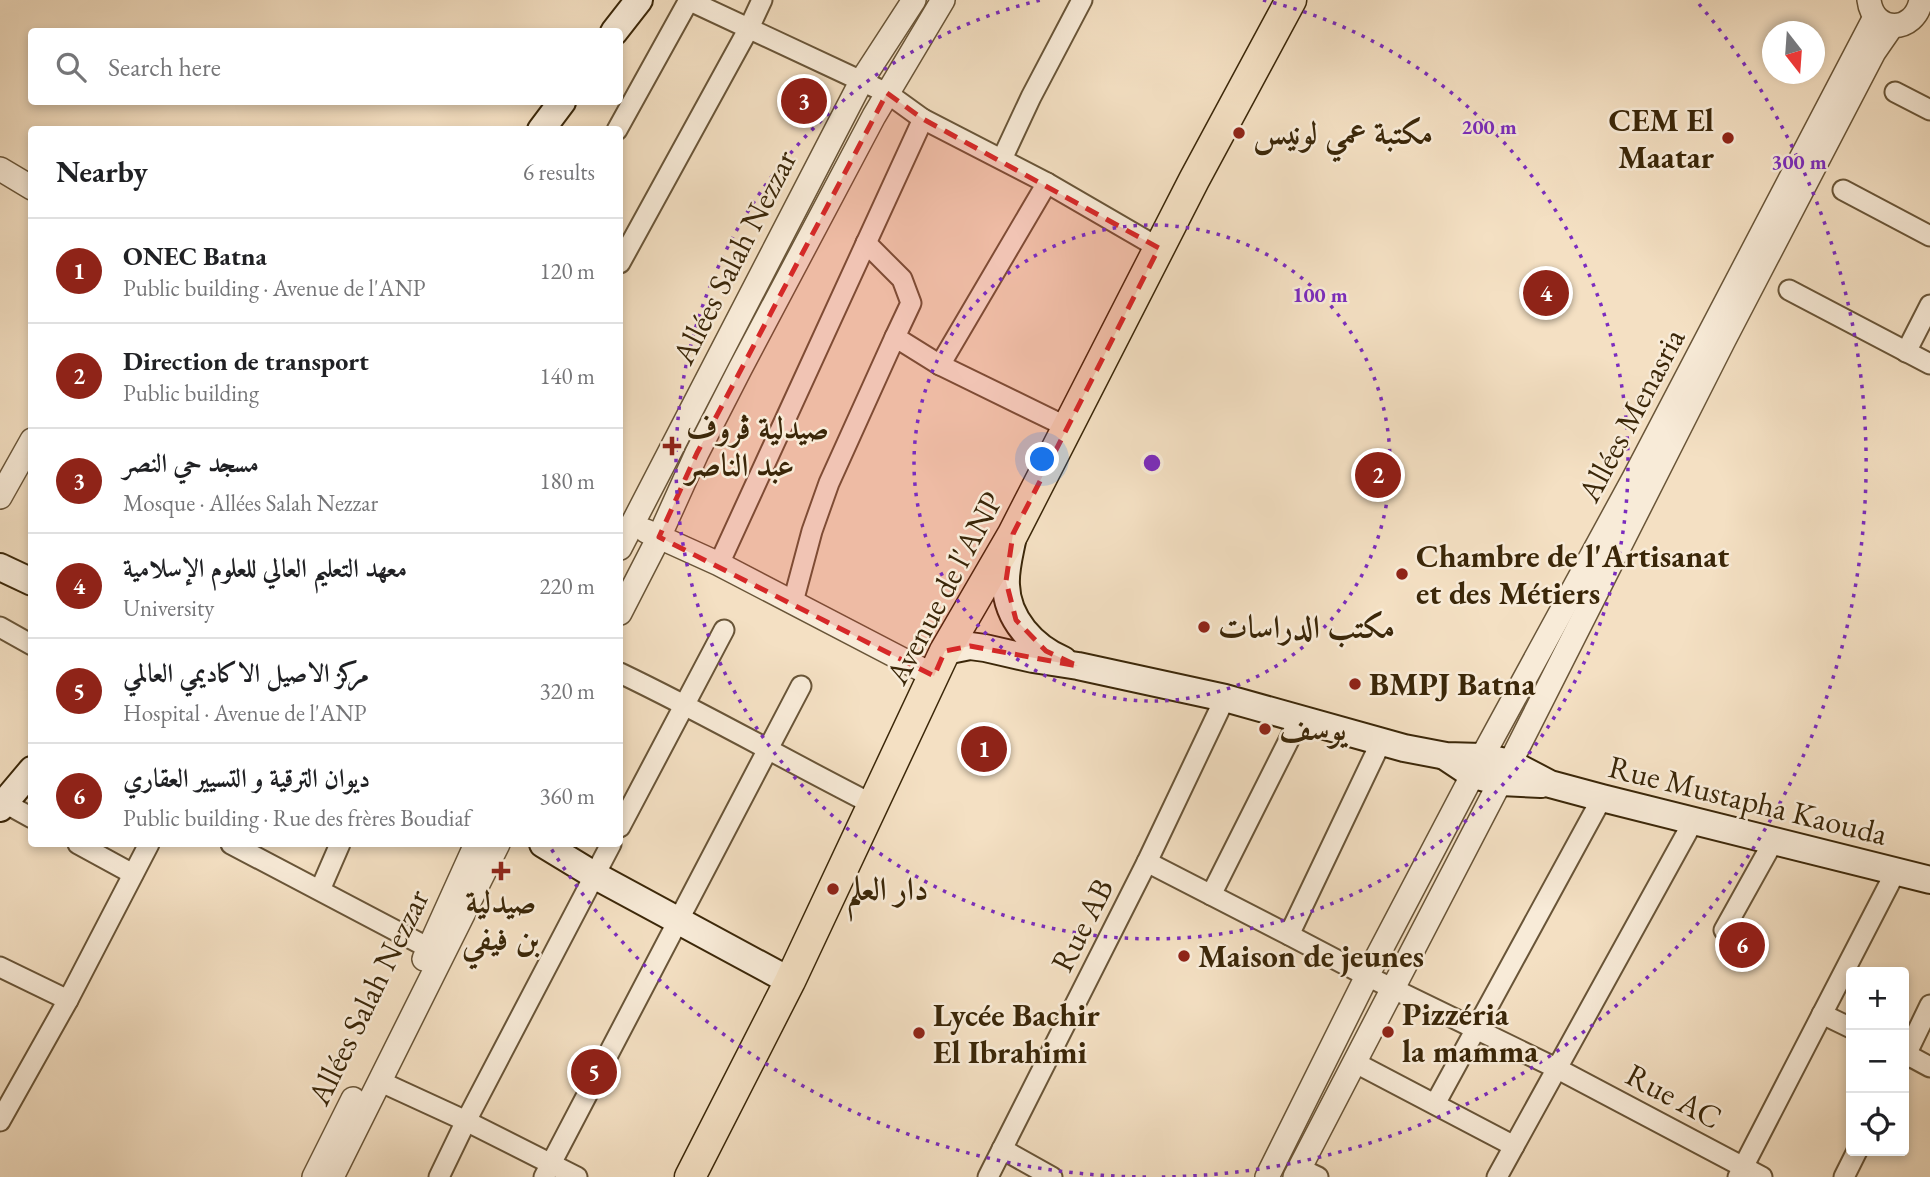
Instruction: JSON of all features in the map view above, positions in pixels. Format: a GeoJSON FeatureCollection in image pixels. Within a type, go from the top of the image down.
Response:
{"type":"FeatureCollection","features":[{"type":"Feature","properties":{"kind":"main road"},"geometry":{"type":"LineString","coordinates":[[617,28],[639,0]]}},
{"type":"Feature","properties":{"kind":"main road","name":"Avenue de l'ANP"},"geometry":{"type":"LineString","coordinates":[[690,1177],[790,981],[939,664],[1013,534],[1159,248],[1291,0]]}},
{"type":"Feature","properties":{"kind":"main road"},"geometry":{"type":"LineString","coordinates":[[544,126],[560,105]]}},
{"type":"Feature","properties":{"kind":"main road"},"geometry":{"type":"LineString","coordinates":[[1013,534],[1006,595],[1016,620],[1026,634],[1046,651],[1077,666]]}},
{"type":"Feature","properties":{"kind":"main road"},"geometry":{"type":"LineString","coordinates":[[0,567],[28,580]]}},
{"type":"Feature","properties":{"kind":"main road"},"geometry":{"type":"LineString","coordinates":[[939,664],[970,646],[1077,666]]}},
{"type":"Feature","properties":{"kind":"main road","name":"Rue Mustapha Kaouda"},"geometry":{"type":"LineString","coordinates":[[1077,666],[1224,698],[1381,742],[1446,756],[1773,842],[1930,880]]}},
{"type":"Feature","properties":{"kind":"main road"},"geometry":{"type":"LineString","coordinates":[[2,806],[28,774]]}},
{"type":"Feature","properties":{"kind":"main road"},"geometry":{"type":"LineString","coordinates":[[548,847],[678,922],[790,981]]}},
{"type":"Feature","properties":{"kind":"street"},"geometry":{"type":"LineString","coordinates":[[619,126],[689,0],[887,93],[923,119],[1047,183],[1159,248]]}},
{"type":"Feature","properties":{"kind":"street"},"geometry":{"type":"LineString","coordinates":[[623,258],[762,0]]}},
{"type":"Feature","properties":{"kind":"street","name":"Allées Salah Nezzar"},"geometry":{"type":"LineString","coordinates":[[625,522],[862,80],[914,0]]}},
{"type":"Feature","properties":{"kind":"street"},"geometry":{"type":"LineString","coordinates":[[623,607],[659,537],[696,453],[887,93],[943,0]]}},
{"type":"Feature","properties":{"kind":"street"},"geometry":{"type":"LineString","coordinates":[[1002,159],[1082,0]]}},
{"type":"Feature","properties":{"kind":"street"},"geometry":{"type":"LineString","coordinates":[[1304,1174],[1354,1062],[1505,773],[1717,336],[1874,52],[1895,19],[1916,14],[1921,0],[1930,9]]}},
{"type":"Feature","properties":{"kind":"street"},"geometry":{"type":"LineString","coordinates":[[1895,92],[1930,110]]}},
{"type":"Feature","properties":{"kind":"street"},"geometry":{"type":"LineString","coordinates":[[719,564],[923,119]]}},
{"type":"Feature","properties":{"kind":"street"},"geometry":{"type":"LineString","coordinates":[[0,169],[28,186]]}},
{"type":"Feature","properties":{"kind":"street"},"geometry":{"type":"LineString","coordinates":[[940,365],[1047,183]]}},
{"type":"Feature","properties":{"kind":"street"},"geometry":{"type":"LineString","coordinates":[[1843,190],[1930,236]]}},
{"type":"Feature","properties":{"kind":"street"},"geometry":{"type":"LineString","coordinates":[[793,602],[812,531],[829,483],[911,303],[902,279],[866,243]]}},
{"type":"Feature","properties":{"kind":"street"},"geometry":{"type":"LineString","coordinates":[[1789,290],[1930,364]]}},
{"type":"Feature","properties":{"kind":"street"},"geometry":{"type":"LineString","coordinates":[[1906,352],[1930,305]]}},
{"type":"Feature","properties":{"kind":"street","name":"Allées Menasria"},"geometry":{"type":"LineString","coordinates":[[1267,1177],[1367,976],[1477,766],[1634,478],[1717,336]]}},
{"type":"Feature","properties":{"kind":"street"},"geometry":{"type":"LineString","coordinates":[[895,337],[940,365],[1067,428]]}},
{"type":"Feature","properties":{"kind":"street"},"geometry":{"type":"LineString","coordinates":[[0,497],[28,447]]}},
{"type":"Feature","properties":{"kind":"street"},"geometry":{"type":"LineString","coordinates":[[625,522],[719,564],[793,602],[939,664]]}},
{"type":"Feature","properties":{"kind":"street"},"geometry":{"type":"LineString","coordinates":[[0,627],[28,643]]}},
{"type":"Feature","properties":{"kind":"street"},"geometry":{"type":"LineString","coordinates":[[623,821],[724,630]]}},
{"type":"Feature","properties":{"kind":"street"},"geometry":{"type":"LineString","coordinates":[[623,674],[874,805]]}},
{"type":"Feature","properties":{"kind":"street"},"geometry":{"type":"LineString","coordinates":[[548,1170],[801,686]]}},
{"type":"Feature","properties":{"kind":"street","name":"Rue AB"},"geometry":{"type":"LineString","coordinates":[[988,1177],[1147,862],[1224,698]]}},
{"type":"Feature","properties":{"kind":"street"},"geometry":{"type":"LineString","coordinates":[[1211,895],[1299,720]]}},
{"type":"Feature","properties":{"kind":"street"},"geometry":{"type":"LineString","coordinates":[[1289,935],[1381,742]]}},
{"type":"Feature","properties":{"kind":"street"},"geometry":{"type":"LineString","coordinates":[[1435,1104],[1602,798]]}},
{"type":"Feature","properties":{"kind":"street"},"geometry":{"type":"LineString","coordinates":[[2,806],[28,816]]}},
{"type":"Feature","properties":{"kind":"street"},"geometry":{"type":"LineString","coordinates":[[1497,1177],[1694,820]]}},
{"type":"Feature","properties":{"kind":"street"},"geometry":{"type":"LineString","coordinates":[[1724,930],[1773,842]]}},
{"type":"Feature","properties":{"kind":"street"},"geometry":{"type":"LineString","coordinates":[[84,847],[133,874]]}},
{"type":"Feature","properties":{"kind":"street"},"geometry":{"type":"LineString","coordinates":[[0,1121],[68,1000],[147,847]]}},
{"type":"Feature","properties":{"kind":"street"},"geometry":{"type":"LineString","coordinates":[[237,847],[436,952]]}},
{"type":"Feature","properties":{"kind":"street"},"geometry":{"type":"LineString","coordinates":[[320,890],[339,847]]}},
{"type":"Feature","properties":{"kind":"street","name":"Allées Salah Nezzar"},"geometry":{"type":"LineString","coordinates":[[314,1177],[436,952],[475,847]]}},
{"type":"Feature","properties":{"kind":"street"},"geometry":{"type":"LineString","coordinates":[[332,1177],[436,952],[496,847]]}},
{"type":"Feature","properties":{"kind":"street"},"geometry":{"type":"LineString","coordinates":[[439,1177],[609,847]]}},
{"type":"Feature","properties":{"kind":"street","name":"Rue AC"},"geometry":{"type":"LineString","coordinates":[[1147,862],[1367,976],[1558,1069],[1741,1172],[1762,1177]]}},
{"type":"Feature","properties":{"kind":"street"},"geometry":{"type":"LineString","coordinates":[[1741,1172],[1896,871]]}},
{"type":"Feature","properties":{"kind":"street"},"geometry":{"type":"LineString","coordinates":[[0,967],[68,1000]]}},
{"type":"Feature","properties":{"kind":"street"},"geometry":{"type":"LineString","coordinates":[[1909,1047],[1930,1005]]}},
{"type":"Feature","properties":{"kind":"street"},"geometry":{"type":"LineString","coordinates":[[1822,1014],[1846,1026]]}},
{"type":"Feature","properties":{"kind":"street"},"geometry":{"type":"LineString","coordinates":[[1909,1057],[1930,1067]]}},
{"type":"Feature","properties":{"kind":"street"},"geometry":{"type":"LineString","coordinates":[[1354,1062],[1514,1146]]}},
{"type":"Feature","properties":{"kind":"street"},"geometry":{"type":"LineString","coordinates":[[379,1080],[466,1121],[548,1170],[577,1177]]}},
{"type":"Feature","properties":{"kind":"street"},"geometry":{"type":"LineString","coordinates":[[1002,1149],[1052,1177]]}},
{"type":"Feature","properties":{"kind":"street"},"geometry":{"type":"LineString","coordinates":[[1844,1177],[1854,1156]]}},
{"type":"Feature","properties":{"kind":"highlighted area"},"geometry":{"type":"Polygon","coordinates":[[[887,93],[923,119],[1159,248],[1013,534],[1006,581],[1016,620],[1046,651],[1078,666],[970,646],[945,651],[934,676],[659,537],[697,453],[887,93]]]}},
{"type":"Feature","properties":{"kind":"place","name":"مسجد حي النصر"},"geometry":{"type":"Point","coordinates":[804,101]}},
{"type":"Feature","properties":{"kind":"place","name":"مكتبة عمي لونيس"},"geometry":{"type":"Point","coordinates":[1239,133]}},
{"type":"Feature","properties":{"kind":"place","name":"CEM El Maatar"},"geometry":{"type":"Point","coordinates":[1728,138]}},
{"type":"Feature","properties":{"kind":"place","name":"معهد التعليم العالي للعلوم الإسلامية"},"geometry":{"type":"Point","coordinates":[1546,293]}},
{"type":"Feature","properties":{"kind":"place","name":"صيدلية ڨروف عبد الناصر"},"geometry":{"type":"Point","coordinates":[672,446]}},
{"type":"Feature","properties":{"kind":"place","name":"Direction de transport"},"geometry":{"type":"Point","coordinates":[1378,475]}},
{"type":"Feature","properties":{"kind":"place","name":"Chambre de l'Artisanat et des Métiers"},"geometry":{"type":"Point","coordinates":[1402,574]}},
{"type":"Feature","properties":{"kind":"place","name":"مكتب الدراسات"},"geometry":{"type":"Point","coordinates":[1204,627]}},
{"type":"Feature","properties":{"kind":"place","name":"BMPJ Batna"},"geometry":{"type":"Point","coordinates":[1355,684]}},
{"type":"Feature","properties":{"kind":"place","name":"يوسف"},"geometry":{"type":"Point","coordinates":[1265,729]}},
{"type":"Feature","properties":{"kind":"place","name":"ONEC Batna"},"geometry":{"type":"Point","coordinates":[984,749]}},
{"type":"Feature","properties":{"kind":"place","name":"صيدلية بن فيفي"},"geometry":{"type":"Point","coordinates":[501,871]}},
{"type":"Feature","properties":{"kind":"place","name":"دار العلم"},"geometry":{"type":"Point","coordinates":[833,889]}},
{"type":"Feature","properties":{"kind":"place","name":"ديوان الترقية و التسيير العقاري"},"geometry":{"type":"Point","coordinates":[1742,945]}},
{"type":"Feature","properties":{"kind":"place","name":"Maison de jeunes"},"geometry":{"type":"Point","coordinates":[1184,956]}},
{"type":"Feature","properties":{"kind":"place","name":"Pizzéria la mamma"},"geometry":{"type":"Point","coordinates":[1388,1032]}},
{"type":"Feature","properties":{"kind":"place","name":"Lycée Bachir El Ibrahimi"},"geometry":{"type":"Point","coordinates":[919,1033]}},
{"type":"Feature","properties":{"kind":"place","name":"مركز الاصيل الاكاديمي العالمي"},"geometry":{"type":"Point","coordinates":[594,1072]}}]}
